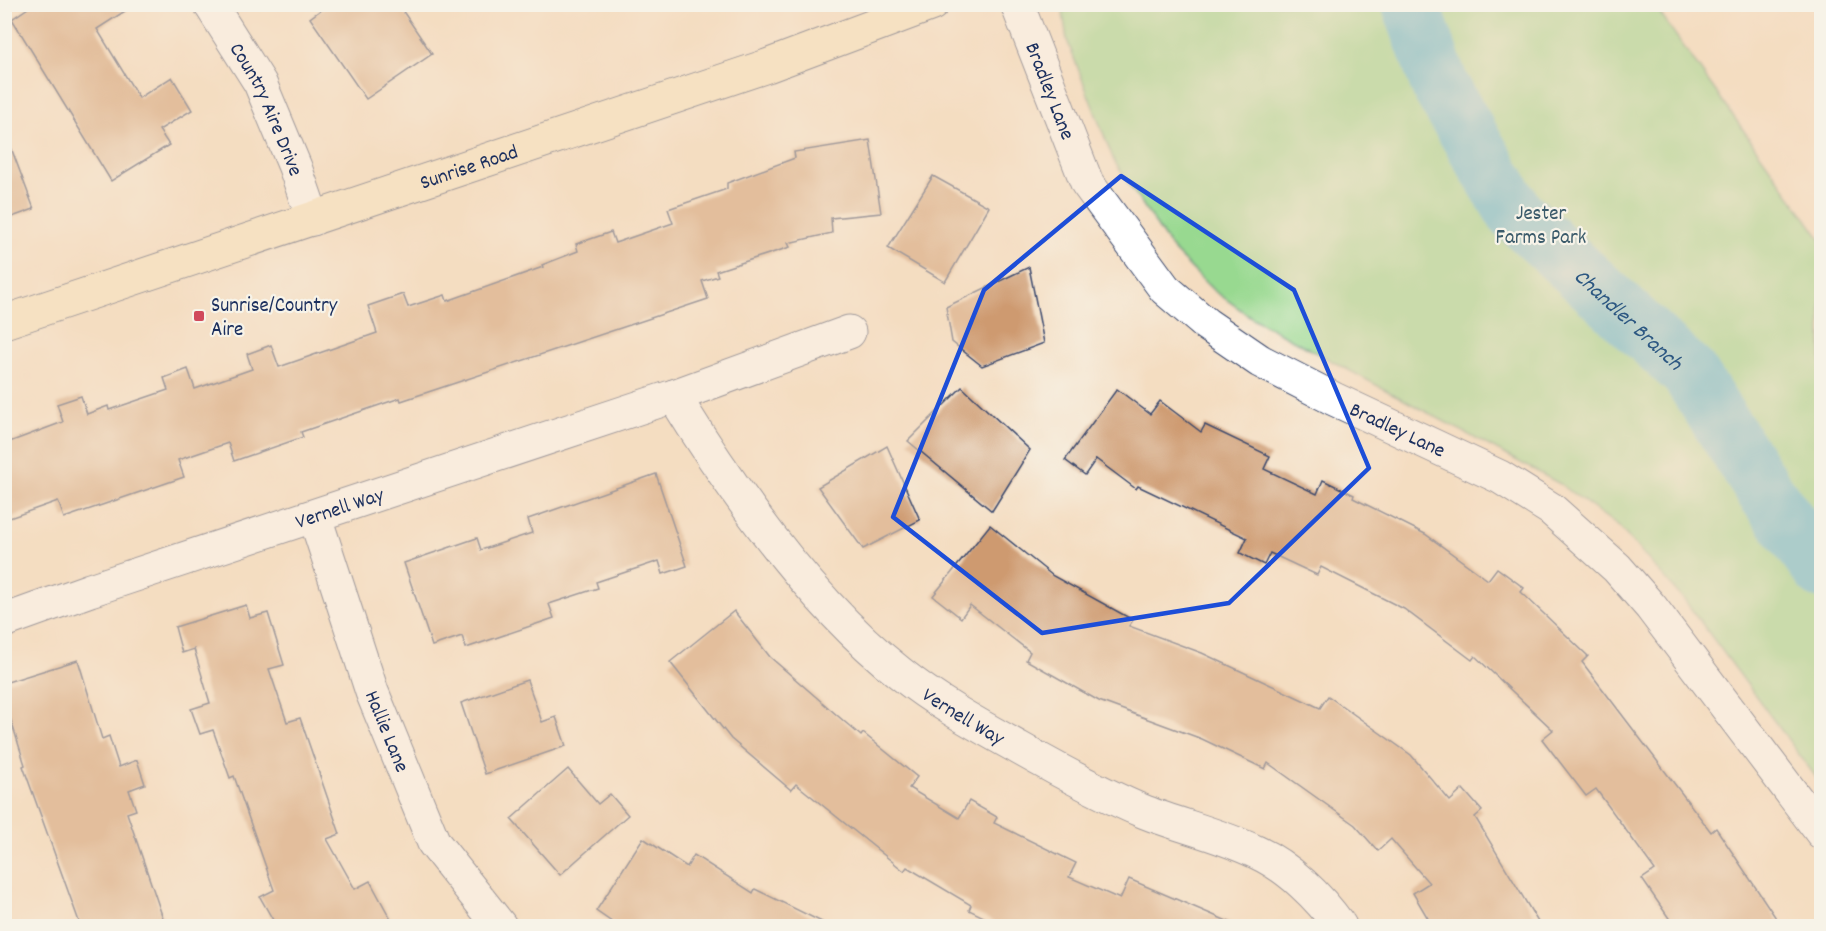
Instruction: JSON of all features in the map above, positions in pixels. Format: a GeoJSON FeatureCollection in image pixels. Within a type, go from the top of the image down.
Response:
{"type":"FeatureCollection","features":[{"type":"Feature","properties":{"kind":"main road","name":"Sunrise Road"},"geometry":{"type":"LineString","coordinates":[[4,322],[767,66],[932,4]]}},
{"type":"Feature","properties":{"kind":"street","name":"Country Aire Drive"},"geometry":{"type":"LineString","coordinates":[[210,4],[260,83],[313,219]]}},
{"type":"Feature","properties":{"kind":"street","name":"Bradley Lane"},"geometry":{"type":"LineString","coordinates":[[1017,4],[1087,183],[1135,253],[1165,289],[1206,324],[1260,361],[1334,399],[1500,477],[1551,509],[1617,568],[1651,607],[1821,833]]}},
{"type":"Feature","properties":{"kind":"street","name":"Vernell Way"},"geometry":{"type":"LineString","coordinates":[[4,621],[90,590],[674,396],[849,332]]}},
{"type":"Feature","properties":{"kind":"street","name":"Vernell Way"},"geometry":{"type":"LineString","coordinates":[[674,396],[710,455],[755,516],[846,623],[899,672],[940,702],[1020,749],[1132,806],[1257,852],[1292,875],[1324,903],[1340,927]]}},
{"type":"Feature","properties":{"kind":"street","name":"Hallie Lane"},"geometry":{"type":"LineString","coordinates":[[315,517],[372,692],[434,843],[500,927]]}},
{"type":"Feature","properties":{"kind":"highlighted area"},"geometry":{"type":"Polygon","coordinates":[[[1121,176],[1294,290],[1369,468],[1229,603],[1042,633],[893,517],[984,290],[1121,176]]]}},
{"type":"Feature","properties":{"kind":"green space","name":"Jester Farms Park"},"geometry":{"type":"Polygon","coordinates":[[[1069,4],[1654,5],[1821,239],[1821,784],[1686,602],[1619,527],[1560,484],[1254,319],[1213,290],[1172,249],[1114,161],[1067,40],[1063,13],[1069,4]]]}},
{"type":"Feature","properties":{"kind":"building"},"geometry":{"type":"Polygon","coordinates":[[[34,4],[136,4],[97,29],[139,98],[172,77],[192,110],[159,130],[169,145],[111,181],[12,19],[34,4]]]}},
{"type":"Feature","properties":{"kind":"building"},"geometry":{"type":"Polygon","coordinates":[[[329,4],[398,4],[432,54],[366,99],[310,18],[329,4]]]}},
{"type":"Feature","properties":{"kind":"building"},"geometry":{"type":"Polygon","coordinates":[[[4,137],[7,137],[34,209],[4,220],[4,137]]]}},
{"type":"Feature","properties":{"kind":"building"},"geometry":{"type":"Polygon","coordinates":[[[870,140],[881,213],[831,218],[832,233],[788,243],[790,247],[716,271],[718,276],[702,281],[708,299],[401,401],[400,398],[301,432],[303,437],[234,461],[228,443],[178,460],[184,477],[64,518],[58,501],[4,520],[4,444],[63,422],[57,404],[81,396],[87,414],[108,406],[109,410],[168,390],[164,378],[188,369],[195,389],[252,369],[247,354],[271,345],[279,367],[377,333],[368,306],[403,294],[408,307],[445,295],[447,301],[543,267],[542,265],[578,251],[576,244],[611,232],[615,243],[673,223],[668,209],[727,189],[727,183],[795,158],[794,152],[870,140]]]}},
{"type":"Feature","properties":{"kind":"building"},"geometry":{"type":"Polygon","coordinates":[[[933,176],[989,207],[945,282],[888,248],[933,176]]]}},
{"type":"Feature","properties":{"kind":"building"},"geometry":{"type":"Polygon","coordinates":[[[1029,267],[1044,343],[982,366],[952,342],[946,307],[1029,267]]]}},
{"type":"Feature","properties":{"kind":"building"},"geometry":{"type":"Polygon","coordinates":[[[962,387],[1030,450],[992,511],[908,441],[962,387]]]}},
{"type":"Feature","properties":{"kind":"building"},"geometry":{"type":"Polygon","coordinates":[[[1117,389],[1150,414],[1160,401],[1201,432],[1205,425],[1270,456],[1264,469],[1317,494],[1323,480],[1354,495],[1353,498],[1425,534],[1488,580],[1497,568],[1524,588],[1521,592],[1588,656],[1582,662],[1711,832],[1716,828],[1782,927],[1675,927],[1642,879],[1655,870],[1596,789],[1586,796],[1542,739],[1553,730],[1475,656],[1472,660],[1404,609],[1321,567],[1317,575],[1270,553],[1264,565],[1240,553],[1247,538],[1138,486],[1136,489],[1096,459],[1085,475],[1065,460],[1117,389]]]}},
{"type":"Feature","properties":{"kind":"building"},"geometry":{"type":"Polygon","coordinates":[[[887,446],[920,520],[863,549],[818,487],[887,446]]]}},
{"type":"Feature","properties":{"kind":"building"},"geometry":{"type":"Polygon","coordinates":[[[656,474],[687,566],[663,574],[659,561],[596,582],[598,588],[549,604],[554,618],[466,648],[462,636],[432,646],[404,563],[477,538],[481,550],[532,533],[528,519],[656,474]]]}},
{"type":"Feature","properties":{"kind":"building"},"geometry":{"type":"Polygon","coordinates":[[[990,525],[1053,576],[1133,620],[1129,626],[1202,653],[1320,708],[1328,696],[1411,755],[1450,801],[1463,789],[1482,811],[1475,817],[1541,927],[1433,927],[1413,893],[1429,883],[1391,839],[1378,851],[1355,825],[1268,763],[1265,769],[1202,739],[1099,701],[1026,660],[1030,652],[970,605],[961,618],[933,596],[990,525]]]}},
{"type":"Feature","properties":{"kind":"building"},"geometry":{"type":"Polygon","coordinates":[[[246,605],[250,618],[268,613],[284,665],[269,669],[287,722],[300,718],[340,834],[327,839],[355,889],[370,881],[395,927],[277,927],[260,897],[274,890],[234,776],[230,778],[213,730],[200,734],[191,709],[210,703],[194,649],[182,653],[175,627],[246,605]]]}},
{"type":"Feature","properties":{"kind":"building"},"geometry":{"type":"Polygon","coordinates":[[[734,611],[770,657],[861,736],[863,733],[917,777],[909,788],[959,818],[969,801],[997,817],[994,823],[1076,863],[1069,877],[1120,899],[1129,879],[1241,927],[1004,927],[969,910],[971,905],[907,867],[904,871],[796,784],[791,790],[731,739],[670,662],[734,611]]]}},
{"type":"Feature","properties":{"kind":"building"},"geometry":{"type":"Polygon","coordinates":[[[78,660],[102,739],[109,736],[119,767],[137,760],[145,784],[129,790],[136,810],[127,813],[166,927],[81,927],[23,766],[25,765],[4,698],[4,683],[78,660]]]}},
{"type":"Feature","properties":{"kind":"building"},"geometry":{"type":"Polygon","coordinates":[[[527,680],[542,722],[556,717],[566,746],[485,774],[461,703],[527,680]]]}},
{"type":"Feature","properties":{"kind":"building"},"geometry":{"type":"Polygon","coordinates":[[[568,769],[598,804],[610,794],[628,815],[560,875],[511,819],[568,769]]]}},
{"type":"Feature","properties":{"kind":"building"},"geometry":{"type":"Polygon","coordinates":[[[643,838],[687,867],[694,855],[753,893],[755,889],[832,927],[619,927],[596,911],[643,838]]]}},
{"type":"Feature","properties":{"kind":"waterway","name":"Chandler Branch"},"geometry":{"type":"LineString","coordinates":[[1411,4],[1440,86],[1515,213],[1689,373],[1764,490],[1822,570]]}},
{"type":"Feature","properties":{"kind":"place","name":"Sunrise/Country Aire"},"geometry":{"type":"Point","coordinates":[199,316]}}]}
